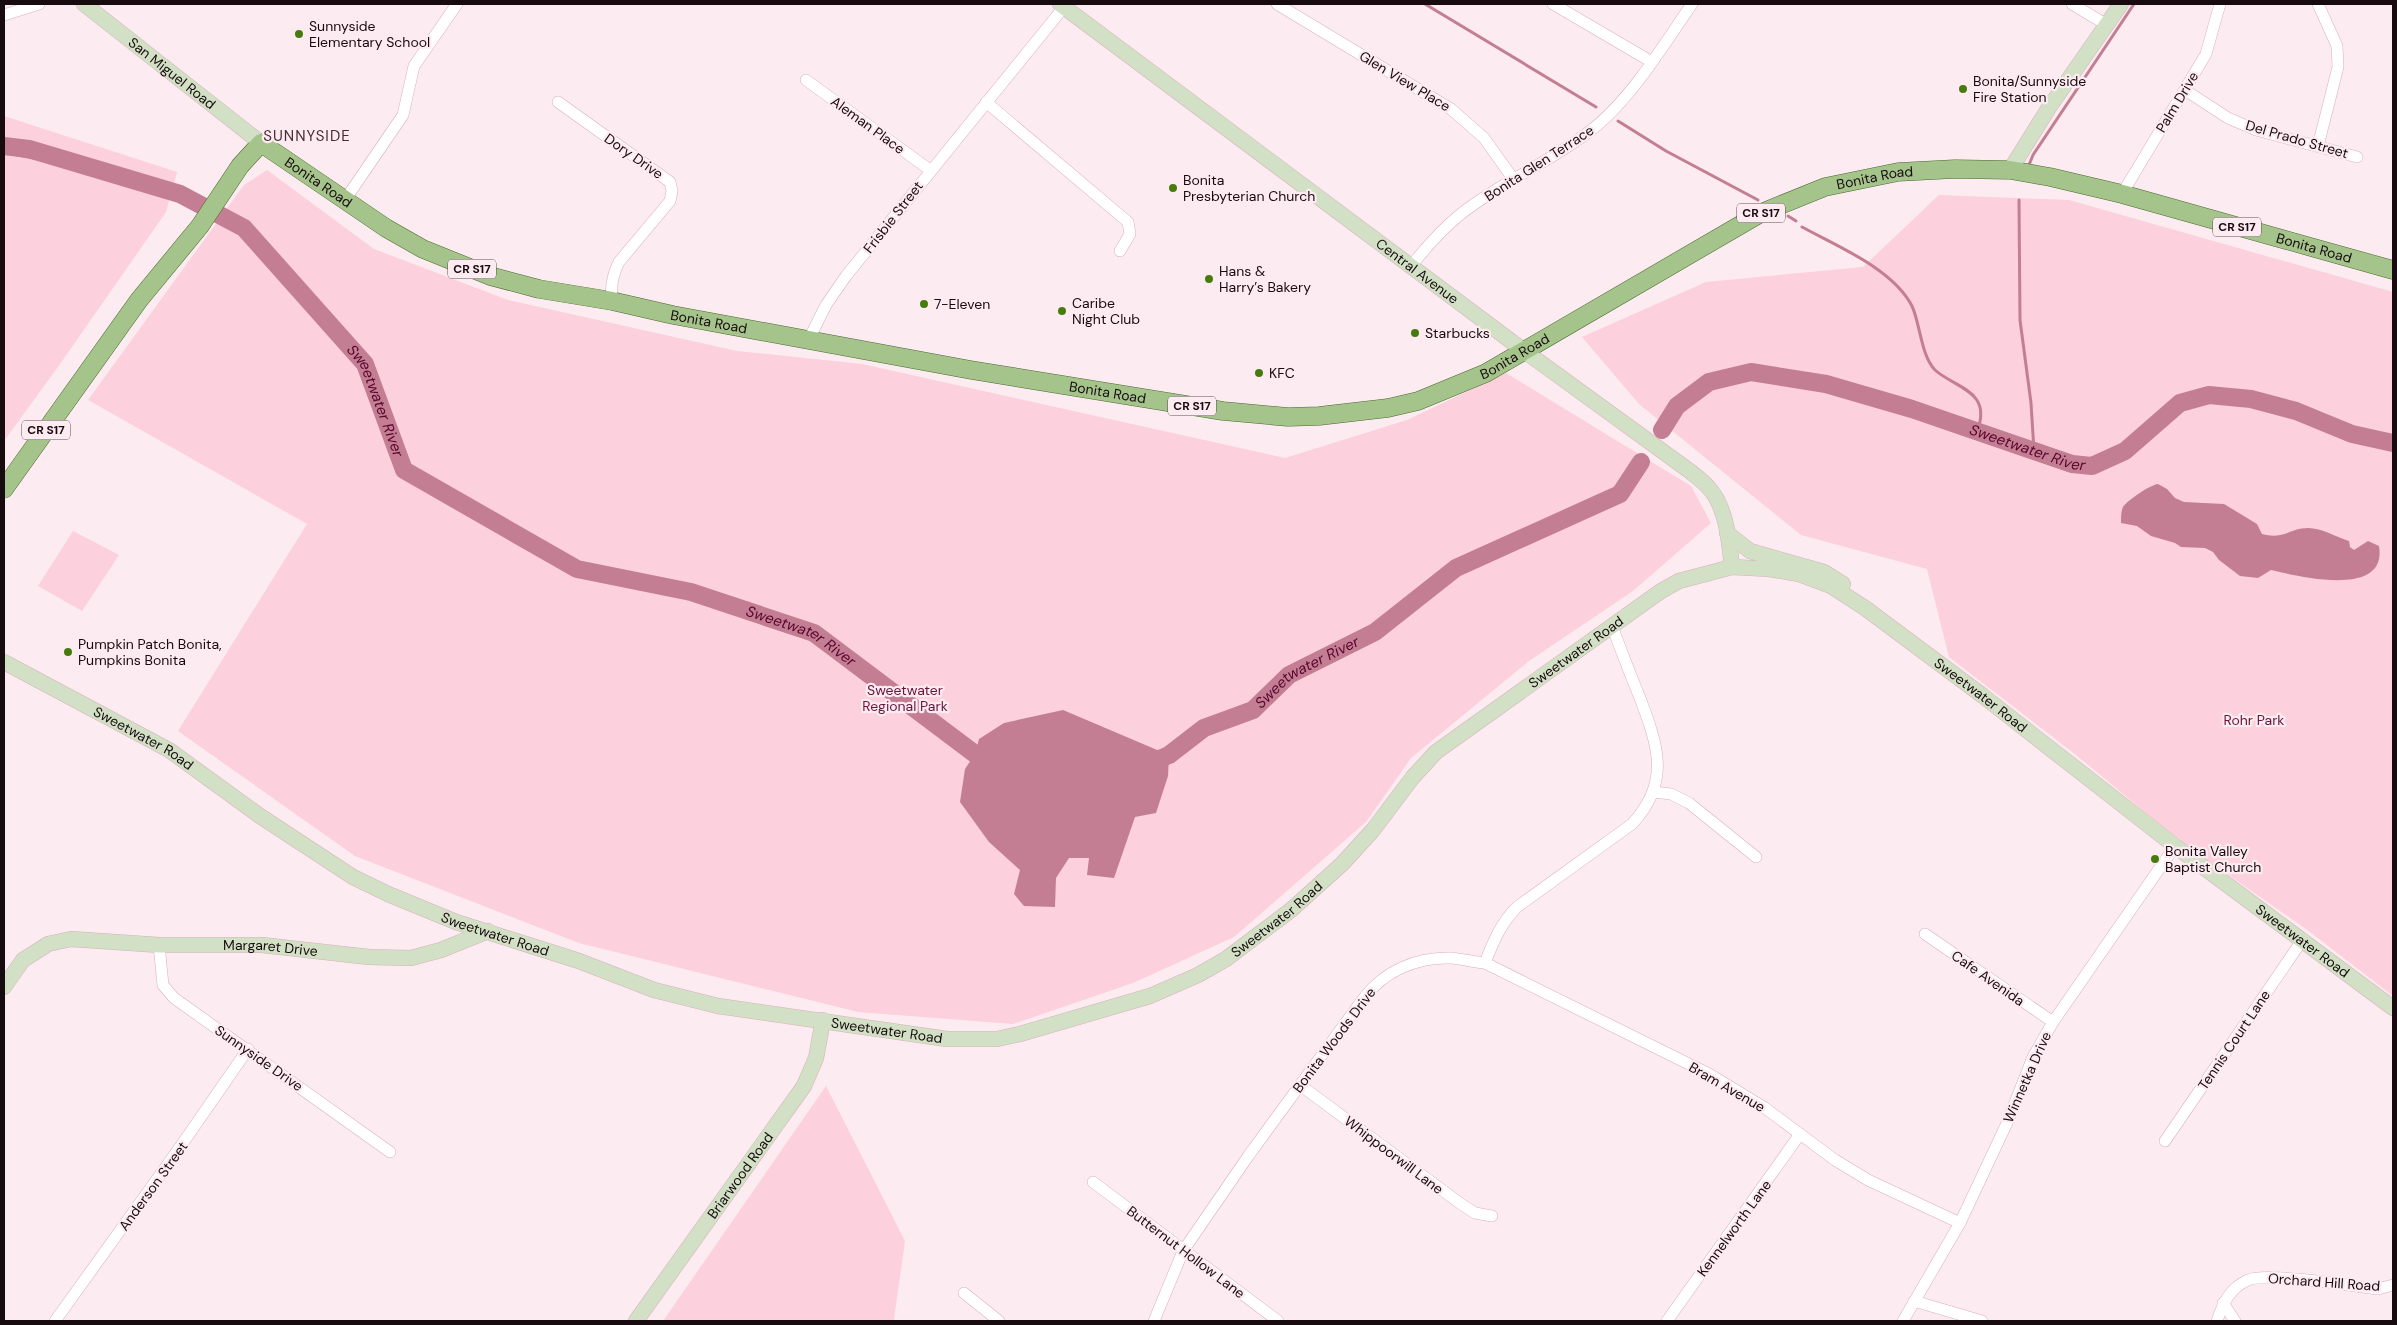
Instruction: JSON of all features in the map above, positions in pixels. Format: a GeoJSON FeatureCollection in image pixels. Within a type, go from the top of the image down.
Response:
{"type":"FeatureCollection","features":[{"type":"Feature","properties":{"kind":"main road","name":"San Miguel Road"},"geometry":{"type":"LineString","coordinates":[[84,4],[261,143]]}},
{"type":"Feature","properties":{"kind":"main road"},"geometry":{"type":"LineString","coordinates":[[2010,170],[2050,106],[2121,4]]}},
{"type":"Feature","properties":{"kind":"main road","name":"Central Avenue"},"geometry":{"type":"LineString","coordinates":[[1062,5],[1412,265],[1523,350],[1674,458],[1710,488],[1720,507],[1727,533],[1732,567]]}},
{"type":"Feature","properties":{"kind":"main road","name":"CR S17"},"geometry":{"type":"LineString","coordinates":[[4,489],[139,300],[200,226],[240,166],[261,143]]}},
{"type":"Feature","properties":{"kind":"main road","name":"Bonita Road"},"geometry":{"type":"LineString","coordinates":[[261,143],[386,228],[423,249],[490,276],[539,289],[612,301],[673,315],[971,370],[1223,411],[1288,417],[1319,416],[1370,410],[1418,401],[1486,373],[1761,213],[1825,187],[1898,172],[1955,169],[2010,170],[2050,177],[2122,194],[2393,270]]}},
{"type":"Feature","properties":{"kind":"main road"},"geometry":{"type":"LineString","coordinates":[[1727,533],[1750,551],[1824,572],[1860,596],[1865,608]]}},
{"type":"Feature","properties":{"kind":"main road","name":"Sweetwater Road"},"geometry":{"type":"LineString","coordinates":[[4,662],[169,750],[260,816],[353,877],[388,894],[456,922],[579,961],[654,990],[718,1006],[947,1039],[997,1039],[1150,996],[1198,975],[1226,959],[1291,910],[1342,864],[1373,830],[1413,777],[1436,752],[1489,716],[1660,591],[1679,581],[1732,567],[1769,569],[1799,574],[1830,586],[1865,608],[1983,696],[2175,846],[2303,939],[2393,1008]]}},
{"type":"Feature","properties":{"kind":"main road","name":"Margaret Drive"},"geometry":{"type":"LineString","coordinates":[[4,987],[23,960],[48,944],[71,939],[159,945],[262,945],[369,958],[411,958],[441,950],[488,931]]}},
{"type":"Feature","properties":{"kind":"main road","name":"Briarwood Road"},"geometry":{"type":"LineString","coordinates":[[636,1321],[804,1086],[816,1058],[823,1020]]}},
{"type":"Feature","properties":{"kind":"street"},"geometry":{"type":"LineString","coordinates":[[4,15],[39,4]]}},
{"type":"Feature","properties":{"kind":"street"},"geometry":{"type":"LineString","coordinates":[[345,200],[402,115],[414,66],[457,4]]}},
{"type":"Feature","properties":{"kind":"street","name":"Glen View Place"},"geometry":{"type":"LineString","coordinates":[[1277,4],[1451,109],[1484,138],[1514,180]]}},
{"type":"Feature","properties":{"kind":"street"},"geometry":{"type":"LineString","coordinates":[[1553,4],[1652,62]]}},
{"type":"Feature","properties":{"kind":"street","name":"Bonita Glen Terrace"},"geometry":{"type":"LineString","coordinates":[[1412,265],[1437,235],[1458,217],[1592,130],[1617,106],[1652,62],[1692,4]]}},
{"type":"Feature","properties":{"kind":"street"},"geometry":{"type":"LineString","coordinates":[[2072,4],[2107,25]]}},
{"type":"Feature","properties":{"kind":"street","name":"Palm Drive"},"geometry":{"type":"LineString","coordinates":[[2122,194],[2206,54],[2220,4]]}},
{"type":"Feature","properties":{"kind":"street"},"geometry":{"type":"LineString","coordinates":[[2318,4],[2337,46],[2338,67],[2318,146]]}},
{"type":"Feature","properties":{"kind":"street","name":"Frisbie Street"},"geometry":{"type":"LineString","coordinates":[[810,339],[826,304],[1062,5]]}},
{"type":"Feature","properties":{"kind":"street","name":"Aleman Place"},"geometry":{"type":"LineString","coordinates":[[806,80],[930,170]]}},
{"type":"Feature","properties":{"kind":"street","name":"Del Prado Street"},"geometry":{"type":"LineString","coordinates":[[2185,90],[2228,118],[2256,130],[2357,157]]}},
{"type":"Feature","properties":{"kind":"street","name":"Dory Drive"},"geometry":{"type":"LineString","coordinates":[[558,102],[670,182],[672,191],[670,201],[619,262],[613,279],[612,301]]}},
{"type":"Feature","properties":{"kind":"street"},"geometry":{"type":"LineString","coordinates":[[986,102],[1128,222],[1130,234],[1120,251]]}},
{"type":"Feature","properties":{"kind":"street"},"geometry":{"type":"LineString","coordinates":[[1485,963],[1502,925],[1516,907],[1632,824],[1644,809],[1653,792],[1658,771],[1655,738],[1612,626]]}},
{"type":"Feature","properties":{"kind":"street"},"geometry":{"type":"LineString","coordinates":[[1653,792],[1671,794],[1689,802],[1756,857]]}},
{"type":"Feature","properties":{"kind":"street","name":"Winnetka Drive"},"geometry":{"type":"LineString","coordinates":[[1903,1321],[1960,1223],[2006,1123],[2033,1057],[2053,1022],[2175,846]]}},
{"type":"Feature","properties":{"kind":"street","name":"Cafe Avenida"},"geometry":{"type":"LineString","coordinates":[[1925,934],[2053,1022]]}},
{"type":"Feature","properties":{"kind":"street","name":"Tennis Court Lane"},"geometry":{"type":"LineString","coordinates":[[2166,1141],[2303,939]]}},
{"type":"Feature","properties":{"kind":"street","name":"Sunnyside Drive"},"geometry":{"type":"LineString","coordinates":[[159,945],[163,986],[174,998],[390,1152]]}},
{"type":"Feature","properties":{"kind":"street","name":"Bonita Woods Drive"},"geometry":{"type":"LineString","coordinates":[[1154,1321],[1183,1251],[1249,1155],[1372,987],[1387,975],[1410,964],[1451,958],[1485,963]]}},
{"type":"Feature","properties":{"kind":"street","name":"Bram Avenue"},"geometry":{"type":"LineString","coordinates":[[1485,963],[1709,1074],[1765,1108],[1835,1160],[1868,1180],[1960,1223]]}},
{"type":"Feature","properties":{"kind":"street","name":"Anderson Street"},"geometry":{"type":"LineString","coordinates":[[55,1321],[248,1049]]}},
{"type":"Feature","properties":{"kind":"street","name":"Whippoorwill Lane"},"geometry":{"type":"LineString","coordinates":[[1300,1085],[1461,1204],[1475,1213],[1492,1216]]}},
{"type":"Feature","properties":{"kind":"street","name":"Kennelworth Lane"},"geometry":{"type":"LineString","coordinates":[[1667,1321],[1800,1134]]}},
{"type":"Feature","properties":{"kind":"street","name":"Butternut Hollow Lane"},"geometry":{"type":"LineString","coordinates":[[1093,1182],[1278,1321]]}},
{"type":"Feature","properties":{"kind":"street","name":"Orchard Hill Road"},"geometry":{"type":"LineString","coordinates":[[2217,1321],[2223,1303],[2233,1290],[2249,1279],[2268,1277],[2378,1289],[2393,1285]]}},
{"type":"Feature","properties":{"kind":"street"},"geometry":{"type":"LineString","coordinates":[[964,1293],[999,1321]]}},
{"type":"Feature","properties":{"kind":"street"},"geometry":{"type":"LineString","coordinates":[[1914,1301],[1982,1321]]}},
{"type":"Feature","properties":{"kind":"street"},"geometry":{"type":"LineString","coordinates":[[2223,1303],[2235,1321]]}},
{"type":"Feature","properties":{"kind":"green space"},"geometry":{"type":"Polygon","coordinates":[[[4,116],[177,172],[166,212],[4,441],[4,116]]]}},
{"type":"Feature","properties":{"kind":"green space","name":"Sweetwater Regional Park"},"geometry":{"type":"Polygon","coordinates":[[[267,170],[374,249],[508,300],[737,351],[862,364],[1285,458],[1407,420],[1506,373],[1691,486],[1711,523],[1633,591],[1529,661],[1411,758],[1366,822],[1234,937],[1133,983],[1013,1024],[858,1012],[579,943],[355,856],[178,731],[307,524],[88,400],[244,185],[267,170]]]}},
{"type":"Feature","properties":{"kind":"green space","name":"Rohr Park"},"geometry":{"type":"Polygon","coordinates":[[[1939,195],[2069,200],[2393,292],[2393,996],[2306,929],[2207,860],[2076,755],[1949,657],[1927,569],[1801,535],[1639,404],[1582,337],[1706,282],[1863,267],[1939,195]]]}},
{"type":"Feature","properties":{"kind":"green space"},"geometry":{"type":"Polygon","coordinates":[[[73,531],[119,555],[82,611],[38,586],[73,531]]]}},
{"type":"Feature","properties":{"kind":"green space"},"geometry":{"type":"Polygon","coordinates":[[[826,1086],[905,1241],[894,1319],[896,1321],[663,1321],[826,1086]]]}},
{"type":"Feature","properties":{"kind":"shaded area"},"geometry":{"type":"Polygon","coordinates":[[[4,151],[60,161],[161,191],[160,196],[52,163],[4,154],[4,151]]]}},
{"type":"Feature","properties":{"kind":"shaded area"},"geometry":{"type":"Polygon","coordinates":[[[2158,484],[2167,489],[2175,498],[2184,502],[2224,504],[2257,524],[2262,534],[2276,536],[2296,530],[2313,528],[2349,541],[2350,547],[2354,550],[2368,541],[2379,546],[2378,562],[2370,573],[2356,578],[2338,580],[2319,579],[2271,570],[2258,578],[2240,576],[2219,560],[2213,552],[2205,548],[2181,547],[2175,543],[2151,536],[2137,526],[2121,523],[2123,507],[2134,497],[2158,484]]]}},
{"type":"Feature","properties":{"kind":"shaded area"},"geometry":{"type":"Polygon","coordinates":[[[1063,710],[1169,755],[1168,776],[1156,813],[1135,817],[1114,878],[1087,875],[1089,858],[1069,858],[1056,878],[1055,907],[1024,906],[1014,894],[1020,870],[989,842],[960,802],[965,769],[975,754],[979,739],[1004,723],[1063,710]]]}},
{"type":"Feature","properties":{"kind":"waterway"},"geometry":{"type":"LineString","coordinates":[[1425,4],[1596,107]]}},
{"type":"Feature","properties":{"kind":"waterway"},"geometry":{"type":"LineString","coordinates":[[2029,165],[2033,155],[2134,4]]}},
{"type":"Feature","properties":{"kind":"waterway"},"geometry":{"type":"LineString","coordinates":[[1618,121],[1666,151],[1758,200]]}},
{"type":"Feature","properties":{"kind":"waterway","name":"Sweetwater River"},"geometry":{"type":"LineString","coordinates":[[4,146],[29,149],[180,194],[244,228],[365,364],[404,470],[577,569],[691,592],[814,633],[975,754],[996,762]]}},
{"type":"Feature","properties":{"kind":"waterway"},"geometry":{"type":"LineString","coordinates":[[2019,200],[2020,320],[2031,403],[2034,451]]}},
{"type":"Feature","properties":{"kind":"waterway"},"geometry":{"type":"LineString","coordinates":[[1788,216],[1796,221]]}},
{"type":"Feature","properties":{"kind":"waterway"},"geometry":{"type":"LineString","coordinates":[[1802,227],[1863,260],[1892,281],[1903,293],[1915,313],[1930,364],[1943,376],[1970,392],[1976,399],[1980,407],[1981,418],[1977,431]]}},
{"type":"Feature","properties":{"kind":"waterway","name":"Sweetwater River"},"geometry":{"type":"LineString","coordinates":[[1662,430],[1677,406],[1709,382],[1751,372],[1826,384],[1912,409],[2072,464],[2092,466],[2125,451],[2180,403],[2209,395],[2251,399],[2296,411],[2352,434],[2393,443]]}},
{"type":"Feature","properties":{"kind":"waterway","name":"Sweetwater River"},"geometry":{"type":"LineString","coordinates":[[1148,764],[1169,755],[1204,728],[1253,710],[1289,675],[1375,632],[1456,568],[1620,494],[1641,462]]}},
{"type":"Feature","properties":{"kind":"place","name":"Sunnyside Elementary School"},"geometry":{"type":"Point","coordinates":[299,34]}},
{"type":"Feature","properties":{"kind":"place","name":"Bonita/Sunnyside Fire Station"},"geometry":{"type":"Point","coordinates":[1963,89]}},
{"type":"Feature","properties":{"kind":"place","name":"Bonita Presbyterian Church"},"geometry":{"type":"Point","coordinates":[1173,188]}},
{"type":"Feature","properties":{"kind":"place","name":"Hans & Harry’s Bakery"},"geometry":{"type":"Point","coordinates":[1209,279]}},
{"type":"Feature","properties":{"kind":"place","name":"7-Eleven"},"geometry":{"type":"Point","coordinates":[924,304]}},
{"type":"Feature","properties":{"kind":"place","name":"Caribe Night Club"},"geometry":{"type":"Point","coordinates":[1062,311]}},
{"type":"Feature","properties":{"kind":"place","name":"Starbucks"},"geometry":{"type":"Point","coordinates":[1415,333]}},
{"type":"Feature","properties":{"kind":"place","name":"KFC"},"geometry":{"type":"Point","coordinates":[1259,373]}},
{"type":"Feature","properties":{"kind":"place","name":"Pumpkin Patch Bonita, Pumpkins Bonita"},"geometry":{"type":"Point","coordinates":[68,652]}},
{"type":"Feature","properties":{"kind":"place","name":"Bonita Valley Baptist Church"},"geometry":{"type":"Point","coordinates":[2155,859]}},
{"type":"Feature","properties":{"kind":"district","name":"SUNNYSIDE"},"geometry":{"type":"Point","coordinates":[307,136]}}]}
